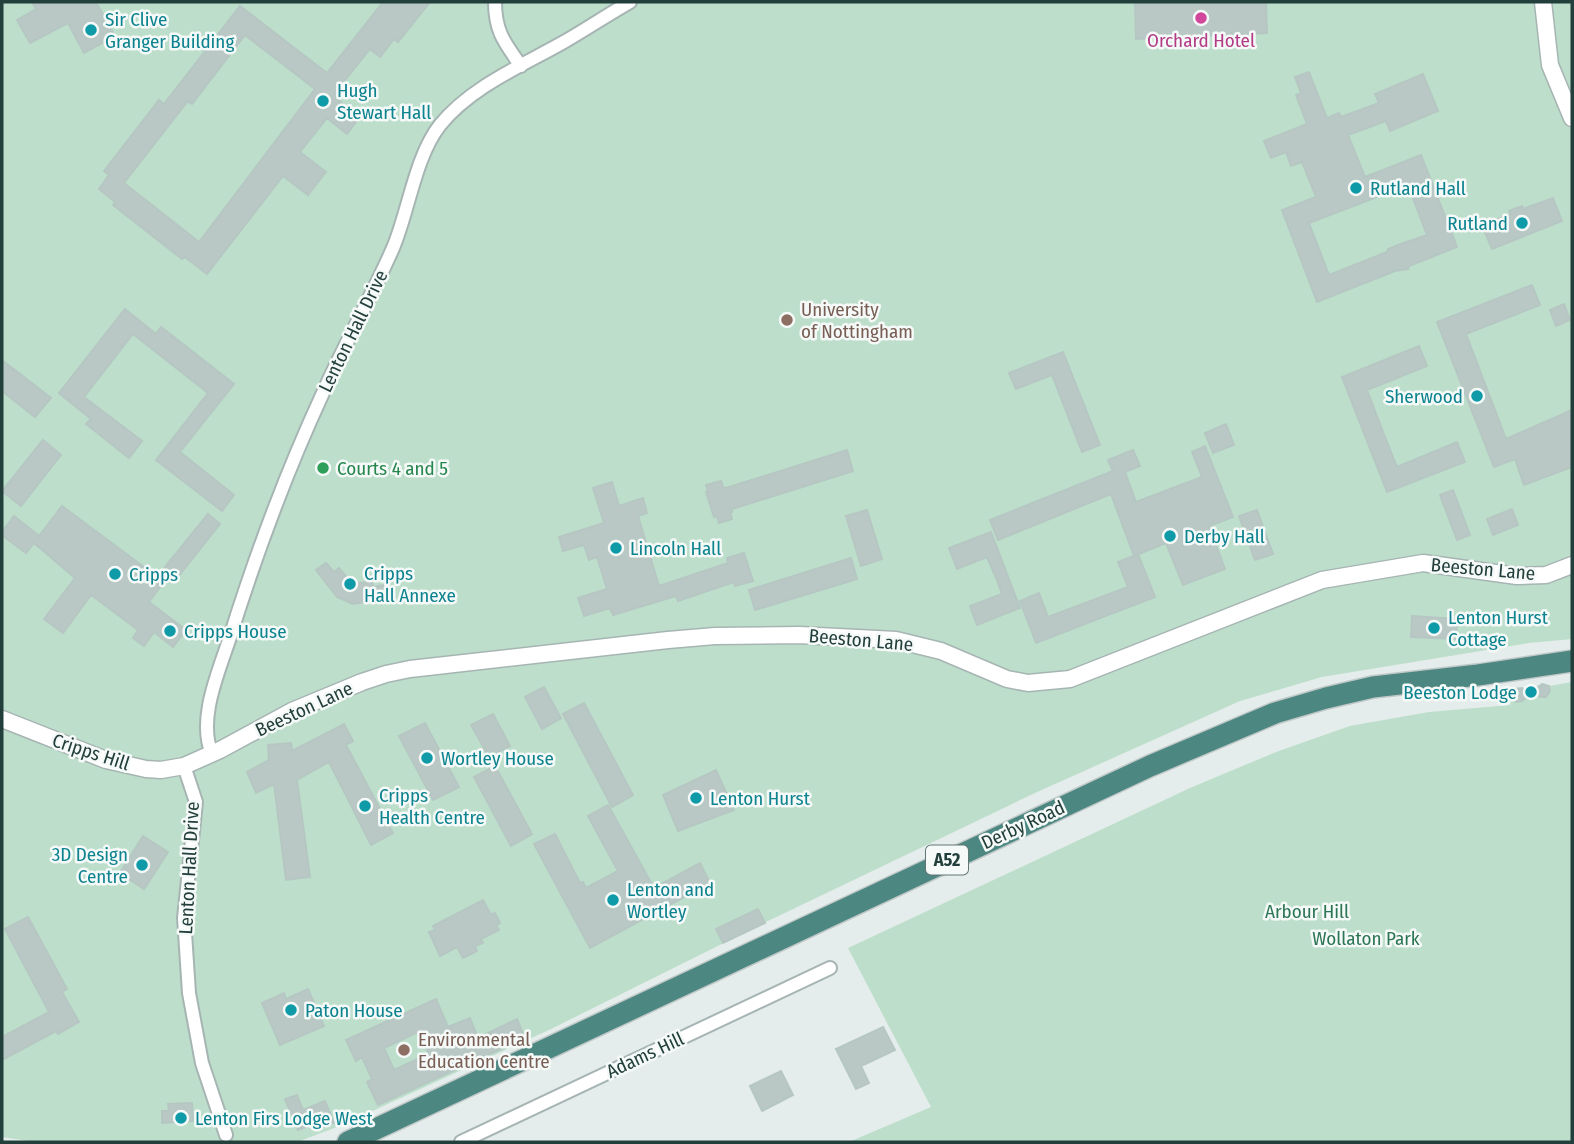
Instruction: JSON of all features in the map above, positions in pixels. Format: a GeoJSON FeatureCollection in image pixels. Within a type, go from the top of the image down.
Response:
{"type":"FeatureCollection","features":[{"type":"Feature","properties":{"kind":"highway","name":"Derby Road"},"geometry":{"type":"LineString","coordinates":[[348,1142],[1150,766],[1275,713],[1373,687],[1572,661]]}},
{"type":"Feature","properties":{"kind":"street"},"geometry":{"type":"LineString","coordinates":[[495,2],[498,31],[521,66]]}},
{"type":"Feature","properties":{"kind":"street","name":"Lenton Hall Drive"},"geometry":{"type":"LineString","coordinates":[[212,754],[207,741],[211,701],[252,565],[323,393],[396,241],[422,160],[438,128],[452,111],[494,81],[630,2]]}},
{"type":"Feature","properties":{"kind":"street"},"geometry":{"type":"LineString","coordinates":[[1543,2],[1550,65],[1572,118]]}},
{"type":"Feature","properties":{"kind":"street","name":"Beeston Lane"},"geometry":{"type":"LineString","coordinates":[[184,766],[319,699],[362,681],[410,669],[680,639],[799,635],[913,643],[941,651],[1007,679],[1049,683],[1070,679],[1322,580],[1423,563],[1534,576],[1558,572],[1572,565]]}},
{"type":"Feature","properties":{"kind":"street","name":"Cripps Hill"},"geometry":{"type":"LineString","coordinates":[[2,719],[106,760],[146,769],[184,766]]}},
{"type":"Feature","properties":{"kind":"street","name":"Lenton Hall Drive"},"geometry":{"type":"LineString","coordinates":[[184,766],[195,802],[184,918],[189,993],[202,1063],[226,1135]]}},
{"type":"Feature","properties":{"kind":"street","name":"Adams Hill"},"geometry":{"type":"LineString","coordinates":[[461,1142],[830,968]]}},
{"type":"Feature","properties":{"kind":"green space","name":"University of Nottingham"},"geometry":{"type":"Polygon","coordinates":[[[2,2],[1572,2],[1572,639],[1529,643],[1322,677],[1240,701],[1035,793],[551,1029],[342,1125],[300,1141],[35,1142],[2,1137],[2,2]]]}},
{"type":"Feature","properties":{"kind":"green space","name":"Arbour Hill"},"geometry":{"type":"Polygon","coordinates":[[[1572,682],[1572,1142],[849,1142],[931,1107],[848,948],[1190,788],[1276,752],[1350,726],[1429,712],[1510,705],[1515,689],[1572,682]]]}},
{"type":"Feature","properties":{"kind":"building","name":"Sir Clive Granger Building"},"geometry":{"type":"Polygon","coordinates":[[[32,2],[96,2],[115,36],[84,53],[68,23],[30,43],[17,20],[36,9],[32,2]]]}},
{"type":"Feature","properties":{"kind":"building"},"geometry":{"type":"Polygon","coordinates":[[[383,2],[430,2],[398,42],[394,39],[380,57],[370,49],[342,84],[346,87],[337,99],[359,118],[347,134],[327,118],[300,152],[326,172],[308,195],[283,176],[207,274],[185,257],[182,259],[113,205],[115,202],[99,189],[109,175],[104,171],[159,100],[164,104],[240,6],[327,73],[383,2]],[[245,35],[192,104],[188,101],[124,183],[199,242],[315,89],[245,35]]]}},
{"type":"Feature","properties":{"kind":"building","name":"Orchard Hotel"},"geometry":{"type":"Polygon","coordinates":[[[1135,2],[1266,2],[1267,33],[1136,39],[1135,2]]]}},
{"type":"Feature","properties":{"kind":"building","name":"Rutland Hall"},"geometry":{"type":"Polygon","coordinates":[[[1309,72],[1327,118],[1339,113],[1341,117],[1379,103],[1375,94],[1423,74],[1438,111],[1390,131],[1386,121],[1348,135],[1365,177],[1421,155],[1457,247],[1409,266],[1408,269],[1395,271],[1317,302],[1282,210],[1316,197],[1302,162],[1291,166],[1286,152],[1271,158],[1264,141],[1307,124],[1296,95],[1301,93],[1295,77],[1309,72]],[[1408,185],[1309,223],[1329,275],[1427,235],[1408,185]]]}},
{"type":"Feature","properties":{"kind":"building","name":"Rutland"},"geometry":{"type":"Polygon","coordinates":[[[1553,198],[1562,221],[1492,249],[1482,225],[1511,214],[1509,211],[1522,206],[1523,209],[1553,198]]]}},
{"type":"Feature","properties":{"kind":"building","name":"Sherwood"},"geometry":{"type":"Polygon","coordinates":[[[1532,285],[1540,305],[1466,334],[1506,439],[1572,410],[1572,467],[1524,485],[1515,459],[1494,467],[1437,322],[1532,285]]]}},
{"type":"Feature","properties":{"kind":"building"},"geometry":{"type":"Polygon","coordinates":[[[1564,304],[1570,320],[1556,326],[1550,310],[1564,304]]]}},
{"type":"Feature","properties":{"kind":"building"},"geometry":{"type":"Polygon","coordinates":[[[125,309],[156,334],[161,327],[234,384],[180,452],[234,495],[222,511],[156,460],[208,393],[133,334],[84,397],[142,441],[129,458],[86,424],[91,419],[59,393],[125,309]]]}},
{"type":"Feature","properties":{"kind":"building","name":"Sherwood"},"geometry":{"type":"Polygon","coordinates":[[[1419,346],[1427,366],[1367,390],[1383,432],[1397,467],[1457,442],[1465,462],[1387,492],[1342,377],[1419,346]]]}},
{"type":"Feature","properties":{"kind":"building"},"geometry":{"type":"Polygon","coordinates":[[[1063,352],[1100,445],[1082,452],[1052,375],[1016,389],[1009,373],[1063,352]]]}},
{"type":"Feature","properties":{"kind":"building"},"geometry":{"type":"Polygon","coordinates":[[[2,360],[51,398],[35,417],[2,391],[2,360]]]}},
{"type":"Feature","properties":{"kind":"building"},"geometry":{"type":"Polygon","coordinates":[[[1226,424],[1234,445],[1213,453],[1205,433],[1226,424]]]}},
{"type":"Feature","properties":{"kind":"building"},"geometry":{"type":"Polygon","coordinates":[[[43,440],[61,455],[21,506],[2,491],[43,440]]]}},
{"type":"Feature","properties":{"kind":"building","name":"Derby Hall"},"geometry":{"type":"Polygon","coordinates":[[[1205,446],[1233,517],[1209,526],[1225,569],[1183,585],[1166,543],[1134,556],[1111,494],[998,540],[990,520],[1113,471],[1108,460],[1133,450],[1140,466],[1125,472],[1136,502],[1202,477],[1192,452],[1205,446]]]}},
{"type":"Feature","properties":{"kind":"building","name":"Lincoln Hall"},"geometry":{"type":"Polygon","coordinates":[[[847,450],[853,471],[732,509],[732,519],[719,523],[717,516],[714,517],[706,485],[721,481],[726,488],[847,450]]]}},
{"type":"Feature","properties":{"kind":"building","name":"Lincoln Hall"},"geometry":{"type":"Polygon","coordinates":[[[612,482],[619,506],[643,498],[647,513],[638,516],[659,586],[728,563],[727,558],[744,553],[753,581],[735,586],[734,582],[678,601],[676,596],[613,615],[610,608],[584,616],[578,598],[607,589],[597,557],[589,560],[584,545],[563,551],[559,537],[604,523],[593,488],[612,482]]]}},
{"type":"Feature","properties":{"kind":"building"},"geometry":{"type":"Polygon","coordinates":[[[1453,490],[1470,535],[1457,540],[1440,495],[1453,490]]]}},
{"type":"Feature","properties":{"kind":"building"},"geometry":{"type":"Polygon","coordinates":[[[62,506],[164,582],[149,602],[186,630],[173,647],[154,632],[144,646],[133,638],[138,630],[91,595],[63,633],[44,619],[75,578],[34,543],[26,553],[2,535],[2,532],[14,516],[39,536],[62,506]]]}},
{"type":"Feature","properties":{"kind":"building"},"geometry":{"type":"Polygon","coordinates":[[[1512,509],[1518,525],[1493,535],[1487,519],[1512,509]]]}},
{"type":"Feature","properties":{"kind":"building"},"geometry":{"type":"Polygon","coordinates":[[[867,510],[882,559],[861,566],[846,516],[867,510]]]}},
{"type":"Feature","properties":{"kind":"building","name":"Derby Hall"},"geometry":{"type":"Polygon","coordinates":[[[1257,510],[1273,554],[1255,560],[1239,516],[1257,510]]]}},
{"type":"Feature","properties":{"kind":"building","name":"Cripps"},"geometry":{"type":"Polygon","coordinates":[[[208,514],[220,524],[177,578],[165,567],[208,514]]]}},
{"type":"Feature","properties":{"kind":"building"},"geometry":{"type":"Polygon","coordinates":[[[991,532],[1020,608],[977,625],[970,606],[1002,594],[997,580],[987,557],[957,569],[949,548],[991,532]]]}},
{"type":"Feature","properties":{"kind":"building"},"geometry":{"type":"Polygon","coordinates":[[[1138,554],[1155,597],[1036,643],[1020,601],[1039,593],[1048,617],[1128,587],[1118,562],[1138,554]]]}},
{"type":"Feature","properties":{"kind":"building","name":"Lincoln Hall"},"geometry":{"type":"Polygon","coordinates":[[[851,558],[857,579],[755,610],[749,590],[851,558]]]}},
{"type":"Feature","properties":{"kind":"building","name":"Cripps Hall Annexe"},"geometry":{"type":"Polygon","coordinates":[[[326,563],[334,572],[339,568],[350,581],[372,582],[373,587],[384,585],[386,599],[353,604],[337,597],[316,570],[326,563]]]}},
{"type":"Feature","properties":{"kind":"building","name":"Lenton Hurst Cottage"},"geometry":{"type":"Polygon","coordinates":[[[1412,616],[1457,619],[1456,639],[1411,637],[1412,616]]]}},
{"type":"Feature","properties":{"kind":"building"},"geometry":{"type":"Polygon","coordinates":[[[1542,684],[1549,686],[1550,691],[1546,697],[1540,697],[1534,691],[1542,684]]]}},
{"type":"Feature","properties":{"kind":"building"},"geometry":{"type":"Polygon","coordinates":[[[544,687],[561,718],[542,729],[525,697],[544,687]]]}},
{"type":"Feature","properties":{"kind":"building"},"geometry":{"type":"Polygon","coordinates":[[[1522,688],[1531,694],[1516,702],[1512,694],[1515,689],[1522,688]]]}},
{"type":"Feature","properties":{"kind":"building"},"geometry":{"type":"Polygon","coordinates":[[[584,703],[633,795],[612,807],[563,714],[584,703]]]}},
{"type":"Feature","properties":{"kind":"building"},"geometry":{"type":"Polygon","coordinates":[[[493,714],[510,746],[489,757],[471,725],[493,714]]]}},
{"type":"Feature","properties":{"kind":"building","name":"Wortley House"},"geometry":{"type":"Polygon","coordinates":[[[425,723],[459,787],[433,800],[399,736],[425,723]]]}},
{"type":"Feature","properties":{"kind":"building","name":"Cripps Health Centre"},"geometry":{"type":"Polygon","coordinates":[[[344,724],[353,741],[346,745],[393,833],[371,845],[329,762],[297,780],[310,877],[286,880],[274,784],[256,793],[247,772],[269,760],[268,745],[291,743],[292,751],[344,724]]]}},
{"type":"Feature","properties":{"kind":"building"},"geometry":{"type":"Polygon","coordinates":[[[495,766],[532,834],[511,846],[474,777],[495,766]]]}},
{"type":"Feature","properties":{"kind":"building","name":"Lenton Hurst"},"geometry":{"type":"Polygon","coordinates":[[[716,770],[734,810],[678,831],[663,795],[716,770]]]}},
{"type":"Feature","properties":{"kind":"building"},"geometry":{"type":"Polygon","coordinates":[[[608,805],[654,888],[700,863],[710,883],[590,948],[534,844],[555,834],[580,883],[583,882],[586,888],[618,871],[588,816],[608,805]]]}},
{"type":"Feature","properties":{"kind":"building","name":"3D Design Centre"},"geometry":{"type":"Polygon","coordinates":[[[143,836],[168,852],[144,889],[120,873],[143,836]]]}},
{"type":"Feature","properties":{"kind":"building"},"geometry":{"type":"Polygon","coordinates":[[[483,900],[491,915],[495,913],[500,923],[496,926],[499,930],[481,939],[483,943],[475,946],[477,951],[463,958],[457,947],[440,956],[429,932],[435,930],[433,926],[483,900]]]}},
{"type":"Feature","properties":{"kind":"building"},"geometry":{"type":"Polygon","coordinates":[[[758,909],[765,923],[723,943],[716,929],[758,909]]]}},
{"type":"Feature","properties":{"kind":"building"},"geometry":{"type":"Polygon","coordinates":[[[28,917],[67,989],[62,992],[79,1022],[58,1034],[56,1031],[2,1060],[2,1037],[49,1012],[5,929],[28,917]]]}},
{"type":"Feature","properties":{"kind":"building","name":"Paton House"},"geometry":{"type":"Polygon","coordinates":[[[308,989],[324,1026],[280,1045],[262,1003],[284,993],[286,999],[308,989]]]}},
{"type":"Feature","properties":{"kind":"building","name":"Environmental Education Centre"},"geometry":{"type":"Polygon","coordinates":[[[436,999],[448,1027],[470,1018],[478,1038],[517,1019],[525,1038],[378,1105],[367,1082],[372,1079],[362,1057],[356,1061],[346,1040],[436,999]],[[418,1032],[384,1048],[394,1070],[429,1054],[418,1032]]]}},
{"type":"Feature","properties":{"kind":"building"},"geometry":{"type":"Polygon","coordinates":[[[883,1027],[895,1050],[861,1066],[869,1083],[856,1089],[836,1049],[883,1027]]]}},
{"type":"Feature","properties":{"kind":"building"},"geometry":{"type":"Polygon","coordinates":[[[781,1071],[793,1095],[762,1111],[750,1086],[781,1071]]]}},
{"type":"Feature","properties":{"kind":"building"},"geometry":{"type":"Polygon","coordinates":[[[297,1095],[303,1110],[325,1101],[334,1123],[324,1127],[321,1121],[298,1130],[285,1099],[297,1095]]]}},
{"type":"Feature","properties":{"kind":"building","name":"Lenton Firs Lodge West"},"geometry":{"type":"Polygon","coordinates":[[[192,1103],[193,1121],[162,1123],[162,1111],[169,1111],[168,1104],[192,1103]]]}},
{"type":"Feature","properties":{"kind":"place","name":"Orchard Hotel"},"geometry":{"type":"Point","coordinates":[1201,18]}},
{"type":"Feature","properties":{"kind":"place","name":"Sir Clive Granger Building"},"geometry":{"type":"Point","coordinates":[91,30]}},
{"type":"Feature","properties":{"kind":"place","name":"Hugh Stewart Hall"},"geometry":{"type":"Point","coordinates":[323,101]}},
{"type":"Feature","properties":{"kind":"place","name":"Rutland Hall"},"geometry":{"type":"Point","coordinates":[1356,188]}},
{"type":"Feature","properties":{"kind":"place","name":"Rutland"},"geometry":{"type":"Point","coordinates":[1522,223]}},
{"type":"Feature","properties":{"kind":"place","name":"University of Nottingham"},"geometry":{"type":"Point","coordinates":[787,320]}},
{"type":"Feature","properties":{"kind":"place","name":"Sherwood"},"geometry":{"type":"Point","coordinates":[1477,396]}},
{"type":"Feature","properties":{"kind":"place","name":"Courts 4 and 5"},"geometry":{"type":"Point","coordinates":[323,468]}},
{"type":"Feature","properties":{"kind":"place","name":"Derby Hall"},"geometry":{"type":"Point","coordinates":[1170,536]}},
{"type":"Feature","properties":{"kind":"place","name":"Lincoln Hall"},"geometry":{"type":"Point","coordinates":[616,548]}},
{"type":"Feature","properties":{"kind":"place","name":"Cripps"},"geometry":{"type":"Point","coordinates":[115,574]}},
{"type":"Feature","properties":{"kind":"place","name":"Cripps Hall Annexe"},"geometry":{"type":"Point","coordinates":[350,584]}},
{"type":"Feature","properties":{"kind":"place","name":"Lenton Hurst Cottage"},"geometry":{"type":"Point","coordinates":[1434,628]}},
{"type":"Feature","properties":{"kind":"place","name":"Cripps House"},"geometry":{"type":"Point","coordinates":[170,631]}},
{"type":"Feature","properties":{"kind":"place","name":"Beeston Lodge"},"geometry":{"type":"Point","coordinates":[1531,692]}},
{"type":"Feature","properties":{"kind":"place","name":"Wortley House"},"geometry":{"type":"Point","coordinates":[427,758]}},
{"type":"Feature","properties":{"kind":"place","name":"Lenton Hurst"},"geometry":{"type":"Point","coordinates":[696,798]}},
{"type":"Feature","properties":{"kind":"place","name":"Cripps Health Centre"},"geometry":{"type":"Point","coordinates":[365,806]}},
{"type":"Feature","properties":{"kind":"place","name":"3D Design Centre"},"geometry":{"type":"Point","coordinates":[142,865]}},
{"type":"Feature","properties":{"kind":"place","name":"Lenton and Wortley"},"geometry":{"type":"Point","coordinates":[613,900]}},
{"type":"Feature","properties":{"kind":"place","name":"Paton House"},"geometry":{"type":"Point","coordinates":[291,1010]}},
{"type":"Feature","properties":{"kind":"place","name":"Environmental Education Centre"},"geometry":{"type":"Point","coordinates":[404,1050]}},
{"type":"Feature","properties":{"kind":"place","name":"Lenton Firs Lodge West"},"geometry":{"type":"Point","coordinates":[181,1118]}},
{"type":"Feature","properties":{"kind":"park label","name":"Wollaton Park"},"geometry":{"type":"Point","coordinates":[1366,938]}}]}
